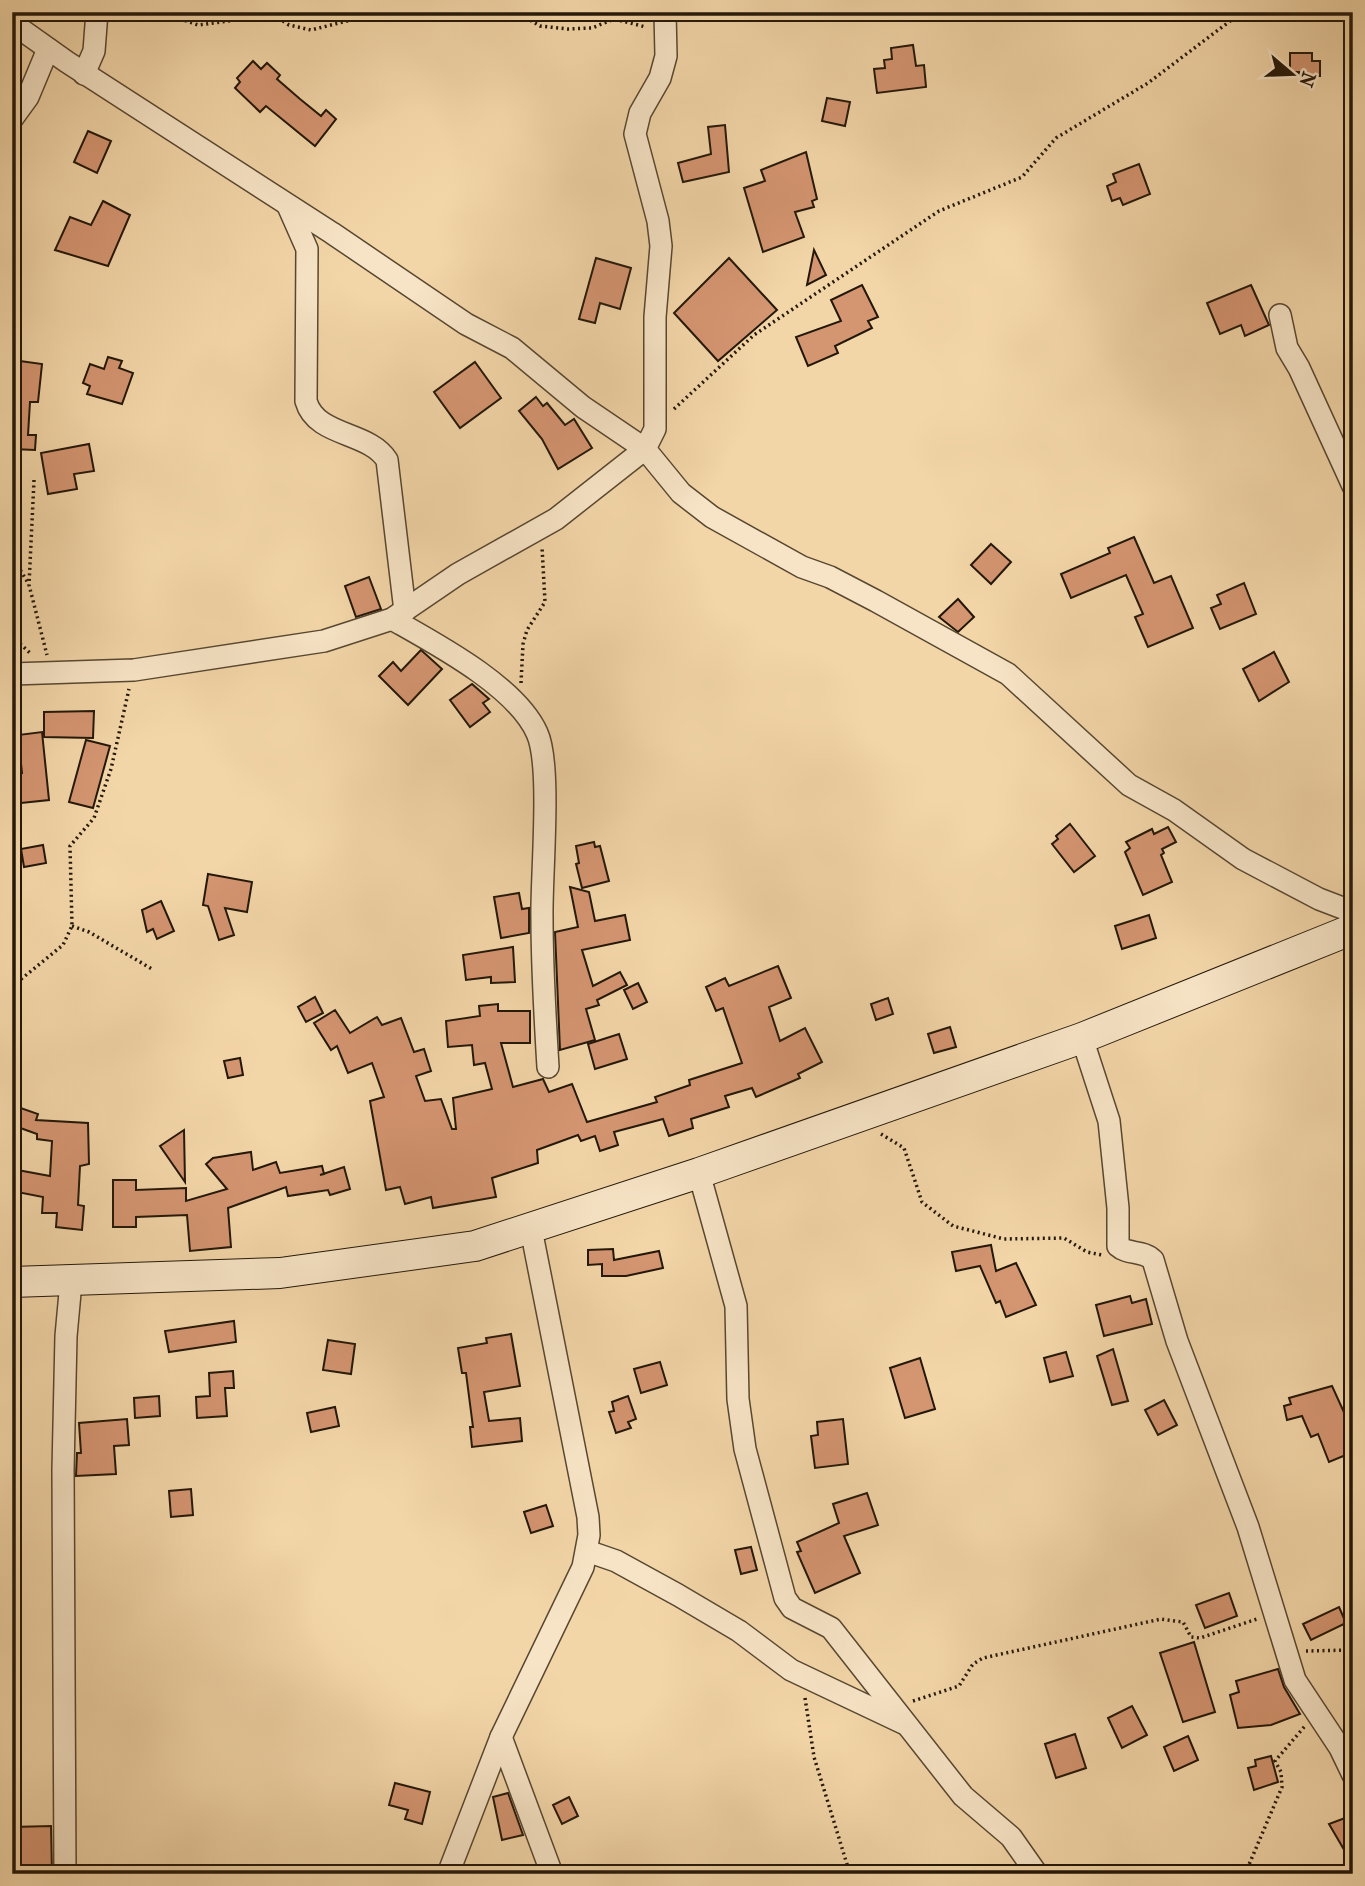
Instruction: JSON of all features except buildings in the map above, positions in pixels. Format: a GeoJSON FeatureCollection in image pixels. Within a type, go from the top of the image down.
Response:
{"type":"FeatureCollection","features":[{"type":"Feature","properties":{"kind":"main road"},"geometry":{"type":"LineString","coordinates":[[12,1282],[280,1273],[475,1246],[699,1173],[1082,1038],[1353,929]]}},
{"type":"Feature","properties":{"kind":"street"},"geometry":{"type":"LineString","coordinates":[[85,74],[94,51],[97,12]]}},
{"type":"Feature","properties":{"kind":"street"},"geometry":{"type":"LineString","coordinates":[[12,674],[134,670],[324,641],[399,615],[458,574],[539,528],[598,488],[645,449],[655,429],[655,317],[661,246],[658,221],[635,134],[640,113],[660,78],[666,56],[665,21]]}},
{"type":"Feature","properties":{"kind":"street"},"geometry":{"type":"LineString","coordinates":[[12,23],[85,74],[466,324],[512,348],[583,408],[645,449],[681,492],[712,517],[802,567],[865,595],[1008,674],[1129,785],[1174,810],[1243,859],[1353,912]]}},
{"type":"Feature","properties":{"kind":"street"},"geometry":{"type":"LineString","coordinates":[[12,119],[27,97],[48,49]]}},
{"type":"Feature","properties":{"kind":"street"},"geometry":{"type":"LineString","coordinates":[[288,206],[307,249],[306,401],[309,411],[320,421],[374,449],[387,460],[399,615]]}},
{"type":"Feature","properties":{"kind":"street"},"geometry":{"type":"LineString","coordinates":[[1280,315],[1287,348],[1299,368],[1353,486]]}},
{"type":"Feature","properties":{"kind":"street"},"geometry":{"type":"LineString","coordinates":[[399,615],[460,658],[514,703],[537,732],[542,748],[541,920],[548,1067]]}},
{"type":"Feature","properties":{"kind":"street"},"geometry":{"type":"LineString","coordinates":[[1082,1038],[1109,1121],[1118,1208],[1117,1241],[1121,1249],[1145,1254],[1154,1265],[1177,1341],[1248,1527],[1295,1680],[1353,1775]]}},
{"type":"Feature","properties":{"kind":"street"},"geometry":{"type":"LineString","coordinates":[[699,1173],[736,1306],[738,1399],[745,1448],[778,1579],[792,1608],[831,1628],[963,1796],[1011,1837],[1037,1874]]}},
{"type":"Feature","properties":{"kind":"street"},"geometry":{"type":"LineString","coordinates":[[448,1874],[501,1737],[587,1551],[588,1517],[531,1229]]}},
{"type":"Feature","properties":{"kind":"street"},"geometry":{"type":"LineString","coordinates":[[65,1874],[63,1471],[66,1336],[71,1282]]}},
{"type":"Feature","properties":{"kind":"street"},"geometry":{"type":"LineString","coordinates":[[587,1551],[616,1561],[678,1595],[739,1631],[801,1675],[908,1725]]}},
{"type":"Feature","properties":{"kind":"street"},"geometry":{"type":"LineString","coordinates":[[501,1737],[552,1874]]}},
{"type":"Feature","properties":{"kind":"path"},"geometry":{"type":"LineString","coordinates":[[126,12],[156,18],[172,16],[198,25],[244,19],[255,12]]}},
{"type":"Feature","properties":{"kind":"path"},"geometry":{"type":"LineString","coordinates":[[269,12],[289,25],[311,30],[383,12]]}},
{"type":"Feature","properties":{"kind":"path"},"geometry":{"type":"LineString","coordinates":[[516,12],[540,26],[592,28],[614,19],[665,21]]}},
{"type":"Feature","properties":{"kind":"path"},"geometry":{"type":"LineString","coordinates":[[655,429],[754,335],[939,211],[1022,177],[1056,138],[1148,83],[1242,12]]}},
{"type":"Feature","properties":{"kind":"path"},"geometry":{"type":"LineString","coordinates":[[34,480],[29,585],[34,611],[55,673]]}},
{"type":"Feature","properties":{"kind":"path"},"geometry":{"type":"LineString","coordinates":[[514,703],[522,676],[523,644],[527,630],[545,602],[547,592],[539,528]]}},
{"type":"Feature","properties":{"kind":"path"},"geometry":{"type":"LineString","coordinates":[[12,556],[29,585]]}},
{"type":"Feature","properties":{"kind":"path"},"geometry":{"type":"LineString","coordinates":[[12,993],[20,981],[63,945],[72,926],[70,846],[94,818],[111,769],[134,670]]}},
{"type":"Feature","properties":{"kind":"path"},"geometry":{"type":"LineString","coordinates":[[72,926],[89,932],[152,969]]}},
{"type":"Feature","properties":{"kind":"path"},"geometry":{"type":"LineString","coordinates":[[845,1122],[883,1134],[904,1148],[922,1202],[953,1226],[1004,1239],[1064,1238],[1098,1255],[1129,1251]]}},
{"type":"Feature","properties":{"kind":"path"},"geometry":{"type":"LineString","coordinates":[[893,1706],[959,1686],[973,1664],[983,1658],[1097,1636],[1161,1619],[1183,1622],[1191,1637],[1200,1638],[1259,1618],[1271,1606]]}},
{"type":"Feature","properties":{"kind":"path"},"geometry":{"type":"LineString","coordinates":[[1285,1652],[1353,1650]]}},
{"type":"Feature","properties":{"kind":"path"},"geometry":{"type":"LineString","coordinates":[[801,1675],[814,1757],[850,1874]]}},
{"type":"Feature","properties":{"kind":"path"},"geometry":{"type":"LineString","coordinates":[[1245,1874],[1282,1787],[1281,1772],[1275,1760],[1304,1727],[1314,1708]]}}]}
